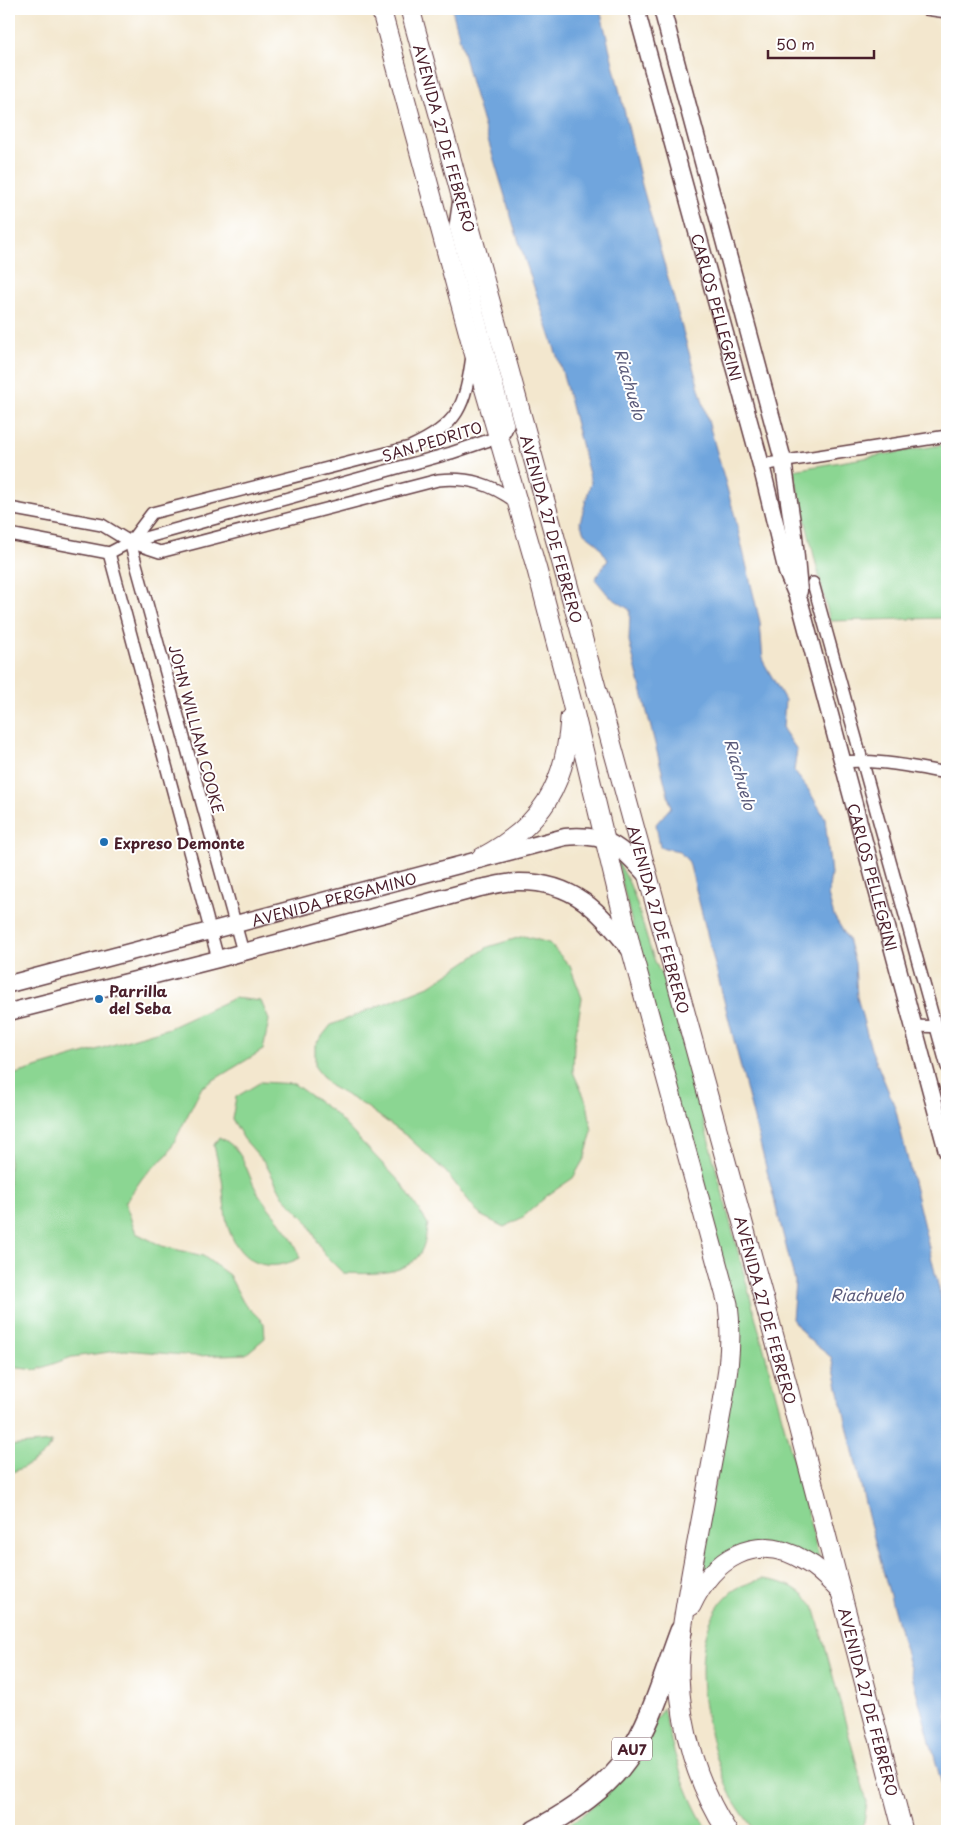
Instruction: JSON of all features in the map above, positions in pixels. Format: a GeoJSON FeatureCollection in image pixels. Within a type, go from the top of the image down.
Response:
{"type":"FeatureCollection","features":[{"type":"Feature","properties":{"kind":"highway","name":"AU7"},"geometry":{"type":"LineString","coordinates":[[535,1831],[563,1816],[597,1790],[626,1759],[645,1727],[681,1631]]}},
{"type":"Feature","properties":{"kind":"main road","name":"AVENIDA 27 DE FEBRERO"},"geometry":{"type":"LineString","coordinates":[[382,9],[473,349],[518,504],[571,699],[632,952],[724,1282],[731,1328],[729,1374],[681,1631],[679,1675],[683,1715],[699,1776],[714,1812],[726,1831]]}},
{"type":"Feature","properties":{"kind":"main road","name":"AVENIDA 27 DE FEBRERO"},"geometry":{"type":"LineString","coordinates":[[410,9],[787,1384],[890,1788],[903,1831]]}},
{"type":"Feature","properties":{"kind":"main road","name":"CARLOS PELLEGRINI"},"geometry":{"type":"LineString","coordinates":[[636,9],[761,465],[787,572],[800,603],[947,1151]]}},
{"type":"Feature","properties":{"kind":"main road","name":"CARLOS PELLEGRINI"},"geometry":{"type":"LineString","coordinates":[[662,9],[783,460],[794,536],[800,603]]}},
{"type":"Feature","properties":{"kind":"main road"},"geometry":{"type":"LineString","coordinates":[[481,858],[505,845],[527,828],[545,807],[558,782],[566,756],[571,699]]}},
{"type":"Feature","properties":{"kind":"main road","name":"AVENIDA PERGAMINO"},"geometry":{"type":"LineString","coordinates":[[9,984],[565,837],[582,836],[604,839],[617,846],[630,857],[647,876]]}},
{"type":"Feature","properties":{"kind":"main road","name":"AVENIDA PERGAMINO"},"geometry":{"type":"LineString","coordinates":[[9,1012],[218,959],[480,888],[517,882],[561,888],[577,896],[607,920],[632,952]]}},
{"type":"Feature","properties":{"kind":"main road"},"geometry":{"type":"LineString","coordinates":[[681,1631],[697,1595],[708,1579],[724,1562],[744,1551],[767,1549],[798,1556],[817,1569],[840,1591]]}},
{"type":"Feature","properties":{"kind":"main road"},"geometry":{"type":"LineString","coordinates":[[888,1831],[890,1788]]}},
{"type":"Feature","properties":{"kind":"street"},"geometry":{"type":"LineString","coordinates":[[926,9],[947,12]]}},
{"type":"Feature","properties":{"kind":"street","name":"SAN PEDRITO"},"geometry":{"type":"LineString","coordinates":[[109,554],[130,542],[451,453],[498,437],[505,432],[508,425],[455,226],[460,196]]}},
{"type":"Feature","properties":{"kind":"street","name":"SAN PEDRITO"},"geometry":{"type":"LineString","coordinates":[[130,542],[152,513],[410,447],[428,439],[457,414],[464,399],[473,349]]}},
{"type":"Feature","properties":{"kind":"street"},"geometry":{"type":"LineString","coordinates":[[761,465],[783,460],[947,436]]}},
{"type":"Feature","properties":{"kind":"street"},"geometry":{"type":"LineString","coordinates":[[9,508],[102,525],[130,542],[160,552],[438,480],[455,478],[474,480],[493,487],[518,504]]}},
{"type":"Feature","properties":{"kind":"street"},"geometry":{"type":"LineString","coordinates":[[9,534],[109,554],[218,959]]}},
{"type":"Feature","properties":{"kind":"street","name":"JOHN WILLIAM COOKE"},"geometry":{"type":"LineString","coordinates":[[130,542],[243,952]]}},
{"type":"Feature","properties":{"kind":"street","name":"CARLOS PELLEGRINI"},"geometry":{"type":"LineString","coordinates":[[813,583],[942,1026],[947,1067]]}},
{"type":"Feature","properties":{"kind":"street"},"geometry":{"type":"LineString","coordinates":[[842,762],[864,760],[947,773]]}},
{"type":"Feature","properties":{"kind":"street"},"geometry":{"type":"LineString","coordinates":[[912,1026],[942,1026]]}},
{"type":"Feature","properties":{"kind":"green space"},"geometry":{"type":"Polygon","coordinates":[[[947,444],[947,618],[830,621],[793,470],[947,444]]]}},
{"type":"Feature","properties":{"kind":"green space"},"geometry":{"type":"Polygon","coordinates":[[[617,861],[626,875],[638,906],[652,954],[667,984],[822,1568],[761,1543],[695,1586],[737,1364],[617,861]]]}},
{"type":"Feature","properties":{"kind":"green space"},"geometry":{"type":"Polygon","coordinates":[[[524,936],[549,943],[570,966],[582,998],[574,1044],[573,1072],[587,1103],[592,1131],[585,1157],[573,1178],[548,1195],[523,1217],[504,1227],[480,1215],[446,1172],[408,1137],[364,1105],[330,1086],[315,1067],[315,1045],[331,1025],[431,985],[488,947],[524,936]]]}},
{"type":"Feature","properties":{"kind":"green space"},"geometry":{"type":"Polygon","coordinates":[[[234,998],[261,1001],[269,1020],[263,1050],[202,1087],[168,1154],[143,1177],[125,1203],[136,1233],[162,1246],[203,1256],[229,1275],[243,1302],[264,1323],[265,1338],[246,1354],[195,1356],[125,1350],[72,1357],[36,1370],[9,1367],[9,1076],[169,1028],[234,998]]]}},
{"type":"Feature","properties":{"kind":"green space"},"geometry":{"type":"Polygon","coordinates":[[[261,1082],[294,1084],[333,1112],[401,1183],[428,1224],[423,1247],[418,1257],[410,1264],[389,1272],[343,1273],[324,1254],[307,1221],[283,1196],[265,1163],[244,1139],[232,1119],[236,1097],[261,1082]]]}},
{"type":"Feature","properties":{"kind":"green space"},"geometry":{"type":"Polygon","coordinates":[[[219,1137],[228,1142],[240,1156],[255,1188],[288,1233],[300,1258],[277,1265],[257,1263],[248,1258],[234,1242],[227,1224],[222,1179],[214,1145],[219,1137]]]}},
{"type":"Feature","properties":{"kind":"green space"},"geometry":{"type":"Polygon","coordinates":[[[52,1442],[40,1457],[9,1474],[9,1446],[52,1442]]]}},
{"type":"Feature","properties":{"kind":"green space"},"geometry":{"type":"Polygon","coordinates":[[[762,1579],[791,1586],[814,1606],[867,1802],[864,1822],[859,1831],[755,1831],[728,1789],[713,1744],[703,1690],[702,1663],[706,1637],[714,1614],[728,1595],[748,1583],[762,1579]]]}},
{"type":"Feature","properties":{"kind":"green space"},"geometry":{"type":"Polygon","coordinates":[[[663,1708],[675,1756],[686,1787],[708,1831],[554,1831],[576,1820],[607,1794],[663,1708]]]}},
{"type":"Feature","properties":{"kind":"water","name":"Riachuelo"},"geometry":{"type":"Polygon","coordinates":[[[452,9],[600,9],[642,185],[734,513],[760,622],[763,661],[785,700],[783,729],[797,750],[794,771],[808,789],[825,818],[831,874],[828,895],[834,916],[848,939],[855,963],[857,997],[871,1049],[895,1107],[947,1322],[947,1803],[868,1516],[831,1357],[808,1339],[792,1319],[795,1282],[689,862],[679,851],[660,847],[656,824],[671,807],[629,641],[630,610],[609,596],[595,579],[608,560],[597,543],[584,533],[580,522],[591,482],[562,371],[516,233],[471,83],[452,9]]]}},
{"type":"Feature","properties":{"kind":"place","name":"Expreso Demonte"},"geometry":{"type":"Point","coordinates":[104,842]}},
{"type":"Feature","properties":{"kind":"place","name":"Parrilla del Seba"},"geometry":{"type":"Point","coordinates":[99,999]}}]}
